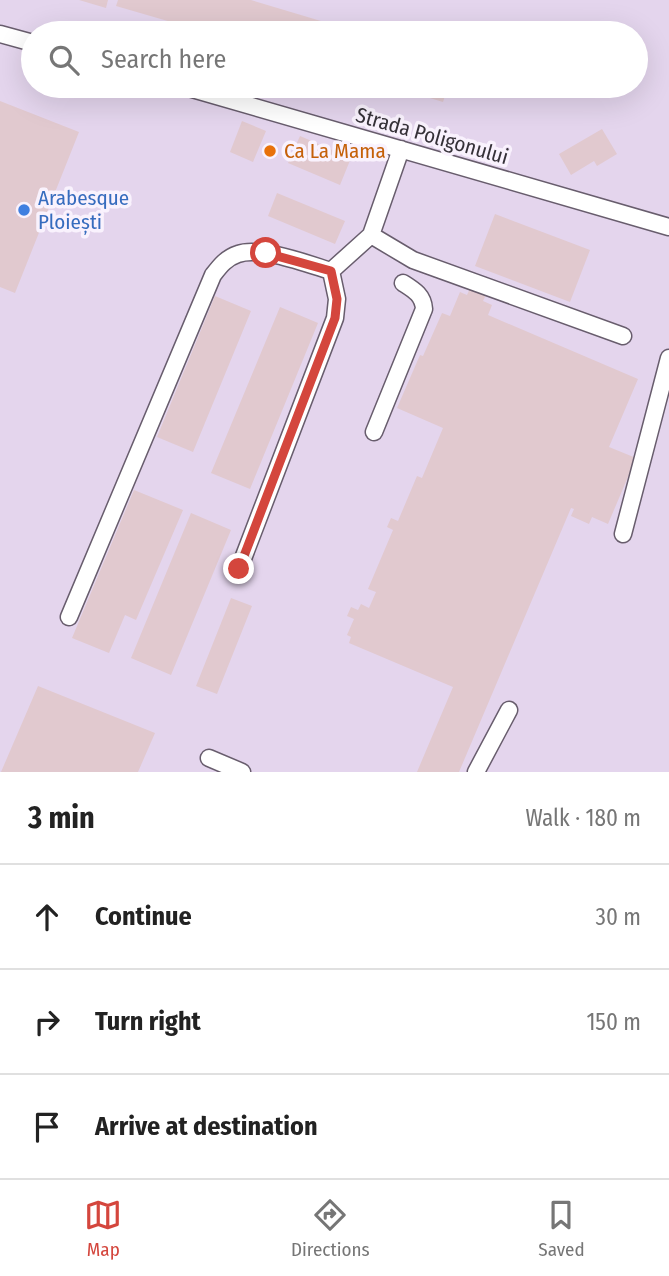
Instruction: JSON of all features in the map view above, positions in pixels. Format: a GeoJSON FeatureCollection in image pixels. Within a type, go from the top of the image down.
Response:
{"type":"FeatureCollection","features":[{"type":"Feature","properties":{"kind":"street"},"geometry":{"type":"LineString","coordinates":[[0,34],[21,40]]}},
{"type":"Feature","properties":{"kind":"street","name":"Strada Poligonului"},"geometry":{"type":"LineString","coordinates":[[224,98],[669,227]]}},
{"type":"Feature","properties":{"kind":"street"},"geometry":{"type":"LineString","coordinates":[[331,271],[371,235],[401,149]]}},
{"type":"Feature","properties":{"kind":"street"},"geometry":{"type":"LineString","coordinates":[[371,235],[413,260],[623,336]]}},
{"type":"Feature","properties":{"kind":"street"},"geometry":{"type":"LineString","coordinates":[[69,617],[213,275],[224,261],[240,252],[266,253],[331,271]]}},
{"type":"Feature","properties":{"kind":"street"},"geometry":{"type":"LineString","coordinates":[[239,569],[335,318],[337,299],[331,271]]}},
{"type":"Feature","properties":{"kind":"street"},"geometry":{"type":"LineString","coordinates":[[374,432],[424,309],[418,294],[403,283]]}},
{"type":"Feature","properties":{"kind":"street"},"geometry":{"type":"LineString","coordinates":[[623,534],[669,358]]}},
{"type":"Feature","properties":{"kind":"street"},"geometry":{"type":"LineString","coordinates":[[476,772],[509,710]]}},
{"type":"Feature","properties":{"kind":"street"},"geometry":{"type":"LineString","coordinates":[[209,758],[242,772]]}},
{"type":"Feature","properties":{"kind":"shaded area"},"geometry":{"type":"Polygon","coordinates":[[[0,0],[669,0],[669,772],[0,772],[0,0]]]}},
{"type":"Feature","properties":{"kind":"building"},"geometry":{"type":"Polygon","coordinates":[[[79,0],[108,0],[106,8],[79,0]]]}},
{"type":"Feature","properties":{"kind":"building"},"geometry":{"type":"Polygon","coordinates":[[[118,0],[251,0],[321,21],[168,21],[116,6],[118,0]]]}},
{"type":"Feature","properties":{"kind":"building","name":"Arabesque Ploiești"},"geometry":{"type":"Polygon","coordinates":[[[0,101],[79,132],[15,293],[0,287],[0,101]]]}},
{"type":"Feature","properties":{"kind":"building"},"geometry":{"type":"Polygon","coordinates":[[[242,121],[266,131],[253,162],[230,152],[242,121]]]}},
{"type":"Feature","properties":{"kind":"building"},"geometry":{"type":"Polygon","coordinates":[[[602,129],[617,154],[597,166],[594,161],[571,175],[559,154],[602,129]]]}},
{"type":"Feature","properties":{"kind":"building"},"geometry":{"type":"Polygon","coordinates":[[[300,136],[351,158],[340,185],[288,163],[300,136]]]}},
{"type":"Feature","properties":{"kind":"building"},"geometry":{"type":"Polygon","coordinates":[[[277,193],[345,221],[335,244],[268,216],[277,193]]]}},
{"type":"Feature","properties":{"kind":"building"},"geometry":{"type":"Polygon","coordinates":[[[495,214],[590,250],[570,302],[475,266],[495,214]]]}},
{"type":"Feature","properties":{"kind":"building"},"geometry":{"type":"Polygon","coordinates":[[[471,286],[487,293],[483,301],[492,305],[488,315],[638,379],[609,447],[636,458],[608,524],[592,517],[589,524],[571,516],[574,509],[571,508],[459,772],[417,772],[453,687],[349,643],[351,637],[347,635],[354,619],[347,616],[351,607],[358,610],[361,604],[369,608],[376,592],[368,589],[393,530],[387,527],[391,518],[398,521],[417,476],[422,478],[443,428],[397,408],[442,313],[450,316],[460,292],[467,295],[471,286]]]}},
{"type":"Feature","properties":{"kind":"building"},"geometry":{"type":"Polygon","coordinates":[[[215,296],[251,311],[193,452],[157,437],[215,296]]]}},
{"type":"Feature","properties":{"kind":"building"},"geometry":{"type":"Polygon","coordinates":[[[280,307],[318,323],[250,489],[211,473],[280,307]]]}},
{"type":"Feature","properties":{"kind":"building"},"geometry":{"type":"Polygon","coordinates":[[[134,490],[183,510],[136,620],[125,615],[109,653],[72,638],[134,490]]]}},
{"type":"Feature","properties":{"kind":"building"},"geometry":{"type":"Polygon","coordinates":[[[191,513],[231,530],[171,675],[131,658],[191,513]]]}},
{"type":"Feature","properties":{"kind":"building"},"geometry":{"type":"Polygon","coordinates":[[[231,598],[252,606],[217,694],[196,686],[231,598]]]}},
{"type":"Feature","properties":{"kind":"building"},"geometry":{"type":"Polygon","coordinates":[[[38,686],[155,733],[138,772],[1,772],[38,686]]]}},
{"type":"Feature","properties":{"kind":"place","name":"Ca La Mama"},"geometry":{"type":"Point","coordinates":[270,151]}},
{"type":"Feature","properties":{"kind":"place","name":"Arabesque Ploiești"},"geometry":{"type":"Point","coordinates":[24,210]}},
{"type":"Feature","properties":{"kind":"route"},"geometry":{"type":"LineString","coordinates":[[239,569],[335,318],[337,299],[331,271],[266,253]]}}]}
